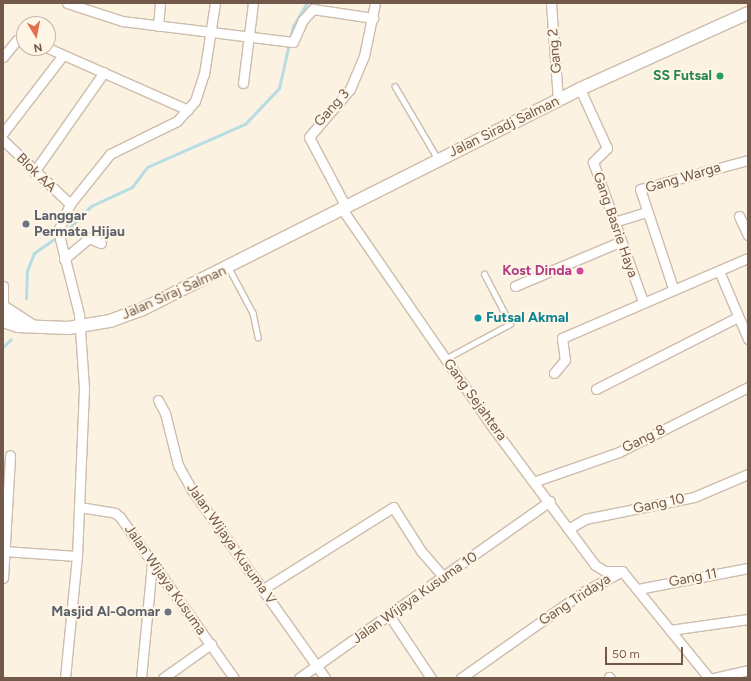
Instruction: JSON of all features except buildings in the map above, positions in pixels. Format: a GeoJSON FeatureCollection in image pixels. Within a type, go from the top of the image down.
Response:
{"type":"FeatureCollection","features":[{"type":"Feature","properties":{"kind":"street"},"geometry":{"type":"LineString","coordinates":[[68,3],[115,19],[211,33],[293,42],[300,25],[313,9],[373,18]]}},
{"type":"Feature","properties":{"kind":"street"},"geometry":{"type":"LineString","coordinates":[[158,26],[160,3]]}},
{"type":"Feature","properties":{"kind":"street"},"geometry":{"type":"LineString","coordinates":[[64,678],[77,556],[84,400],[81,327],[58,231],[70,204],[110,154],[177,121],[188,110],[200,90],[215,3]]}},
{"type":"Feature","properties":{"kind":"street"},"geometry":{"type":"LineString","coordinates":[[243,83],[253,3]]}},
{"type":"Feature","properties":{"kind":"street","name":"Gang 3"},"geometry":{"type":"LineString","coordinates":[[344,208],[309,137],[350,88],[373,18],[375,3]]}},
{"type":"Feature","properties":{"kind":"street","name":"Gang 2"},"geometry":{"type":"LineString","coordinates":[[551,3],[558,100]]}},
{"type":"Feature","properties":{"kind":"street","name":"Jalan Siradj Salman"},"geometry":{"type":"LineString","coordinates":[[264,248],[438,159],[580,89],[748,13]]}},
{"type":"Feature","properties":{"kind":"street"},"geometry":{"type":"LineString","coordinates":[[3,57],[16,41]]}},
{"type":"Feature","properties":{"kind":"street"},"geometry":{"type":"LineString","coordinates":[[56,52],[188,110]]}},
{"type":"Feature","properties":{"kind":"street"},"geometry":{"type":"LineString","coordinates":[[3,133],[63,55]]}},
{"type":"Feature","properties":{"kind":"street"},"geometry":{"type":"LineString","coordinates":[[34,172],[104,72]]}},
{"type":"Feature","properties":{"kind":"street","name":"Gang Basrie Haya"},"geometry":{"type":"LineString","coordinates":[[580,89],[607,148],[593,162],[614,222],[619,242],[643,302]]}},
{"type":"Feature","properties":{"kind":"street","name":"Blok AA"},"geometry":{"type":"LineString","coordinates":[[3,140],[34,172],[70,204]]}},
{"type":"Feature","properties":{"kind":"street","name":"Gang Warga"},"geometry":{"type":"LineString","coordinates":[[646,212],[640,189],[643,187],[748,160]]}},
{"type":"Feature","properties":{"kind":"street","name":"Gang Sejahtera"},"geometry":{"type":"LineString","coordinates":[[344,208],[445,359],[536,481],[595,566],[605,571],[622,571]]}},
{"type":"Feature","properties":{"kind":"street"},"geometry":{"type":"LineString","coordinates":[[614,222],[646,212],[673,288]]}},
{"type":"Feature","properties":{"kind":"street"},"geometry":{"type":"LineString","coordinates":[[739,216],[748,235]]}},
{"type":"Feature","properties":{"kind":"street"},"geometry":{"type":"LineString","coordinates":[[64,259],[89,238],[101,243]]}},
{"type":"Feature","properties":{"kind":"street"},"geometry":{"type":"LineString","coordinates":[[515,286],[619,242]]}},
{"type":"Feature","properties":{"kind":"street","name":"Jalan Siraj Salman"},"geometry":{"type":"LineString","coordinates":[[3,321],[32,326],[81,327],[141,310],[229,268],[264,248]]}},
{"type":"Feature","properties":{"kind":"street"},"geometry":{"type":"LineString","coordinates":[[554,373],[565,360],[562,338],[673,288],[719,271],[748,258]]}},
{"type":"Feature","properties":{"kind":"street"},"geometry":{"type":"LineString","coordinates":[[719,271],[748,339]]}},
{"type":"Feature","properties":{"kind":"street"},"geometry":{"type":"LineString","coordinates":[[3,286],[4,309],[32,326]]}},
{"type":"Feature","properties":{"kind":"street"},"geometry":{"type":"LineString","coordinates":[[596,389],[738,317]]}},
{"type":"Feature","properties":{"kind":"street","name":"Gang 8"},"geometry":{"type":"LineString","coordinates":[[536,481],[620,452],[748,387]]}},
{"type":"Feature","properties":{"kind":"street","name":"Jalan Wijaya Kusuma V"},"geometry":{"type":"LineString","coordinates":[[158,400],[188,484],[325,678]]}},
{"type":"Feature","properties":{"kind":"street"},"geometry":{"type":"LineString","coordinates":[[3,578],[10,456]]}},
{"type":"Feature","properties":{"kind":"street","name":"Gang 10"},"geometry":{"type":"LineString","coordinates":[[568,529],[585,519],[694,497],[748,474]]}},
{"type":"Feature","properties":{"kind":"street","name":"Jalan Wijaya Kusuma 10"},"geometry":{"type":"LineString","coordinates":[[299,678],[444,578],[550,501]]}},
{"type":"Feature","properties":{"kind":"street","name":"Jalan Wijaya Kusuma"},"geometry":{"type":"LineString","coordinates":[[79,507],[118,514],[234,678]]}},
{"type":"Feature","properties":{"kind":"street"},"geometry":{"type":"LineString","coordinates":[[263,589],[393,507],[421,551],[444,578]]}},
{"type":"Feature","properties":{"kind":"street"},"geometry":{"type":"LineString","coordinates":[[5,551],[77,556]]}},
{"type":"Feature","properties":{"kind":"street"},"geometry":{"type":"LineString","coordinates":[[141,678],[152,563]]}},
{"type":"Feature","properties":{"kind":"street","name":"Gang 11"},"geometry":{"type":"LineString","coordinates":[[638,589],[748,568]]}},
{"type":"Feature","properties":{"kind":"street"},"geometry":{"type":"LineString","coordinates":[[622,571],[709,678]]}},
{"type":"Feature","properties":{"kind":"street","name":"Gang Tridaya"},"geometry":{"type":"LineString","coordinates":[[461,678],[583,592],[622,571]]}},
{"type":"Feature","properties":{"kind":"street"},"geometry":{"type":"LineString","coordinates":[[389,615],[431,678]]}},
{"type":"Feature","properties":{"kind":"street"},"geometry":{"type":"LineString","coordinates":[[670,630],[748,619]]}},
{"type":"Feature","properties":{"kind":"street"},"geometry":{"type":"LineString","coordinates":[[163,678],[211,644]]}},
{"type":"Feature","properties":{"kind":"street"},"geometry":{"type":"LineString","coordinates":[[714,678],[748,670]]}},
{"type":"Feature","properties":{"kind":"lane"},"geometry":{"type":"LineString","coordinates":[[395,86],[438,159]]}},
{"type":"Feature","properties":{"kind":"lane"},"geometry":{"type":"LineString","coordinates":[[229,268],[253,313],[258,337]]}},
{"type":"Feature","properties":{"kind":"lane"},"geometry":{"type":"LineString","coordinates":[[445,359],[510,324],[484,274]]}},
{"type":"Feature","properties":{"kind":"waterway"},"geometry":{"type":"LineString","coordinates":[[66,231],[91,206],[132,187],[147,167],[245,124],[279,88],[293,26],[307,3]]}},
{"type":"Feature","properties":{"kind":"waterway"},"geometry":{"type":"LineString","coordinates":[[26,298],[27,271],[34,253],[54,239]]}},
{"type":"Feature","properties":{"kind":"waterway"},"geometry":{"type":"LineString","coordinates":[[3,347],[11,339]]}},
{"type":"Feature","properties":{"kind":"place","name":"SS Futsal"},"geometry":{"type":"Point","coordinates":[720,76]}},
{"type":"Feature","properties":{"kind":"place","name":"Langgar Permata Hijau"},"geometry":{"type":"Point","coordinates":[26,224]}},
{"type":"Feature","properties":{"kind":"place","name":"Kost Dinda"},"geometry":{"type":"Point","coordinates":[580,271]}},
{"type":"Feature","properties":{"kind":"place","name":"Futsal Akmal"},"geometry":{"type":"Point","coordinates":[478,318]}},
{"type":"Feature","properties":{"kind":"place","name":"Masjid Al-Qomar"},"geometry":{"type":"Point","coordinates":[168,612]}}]}
